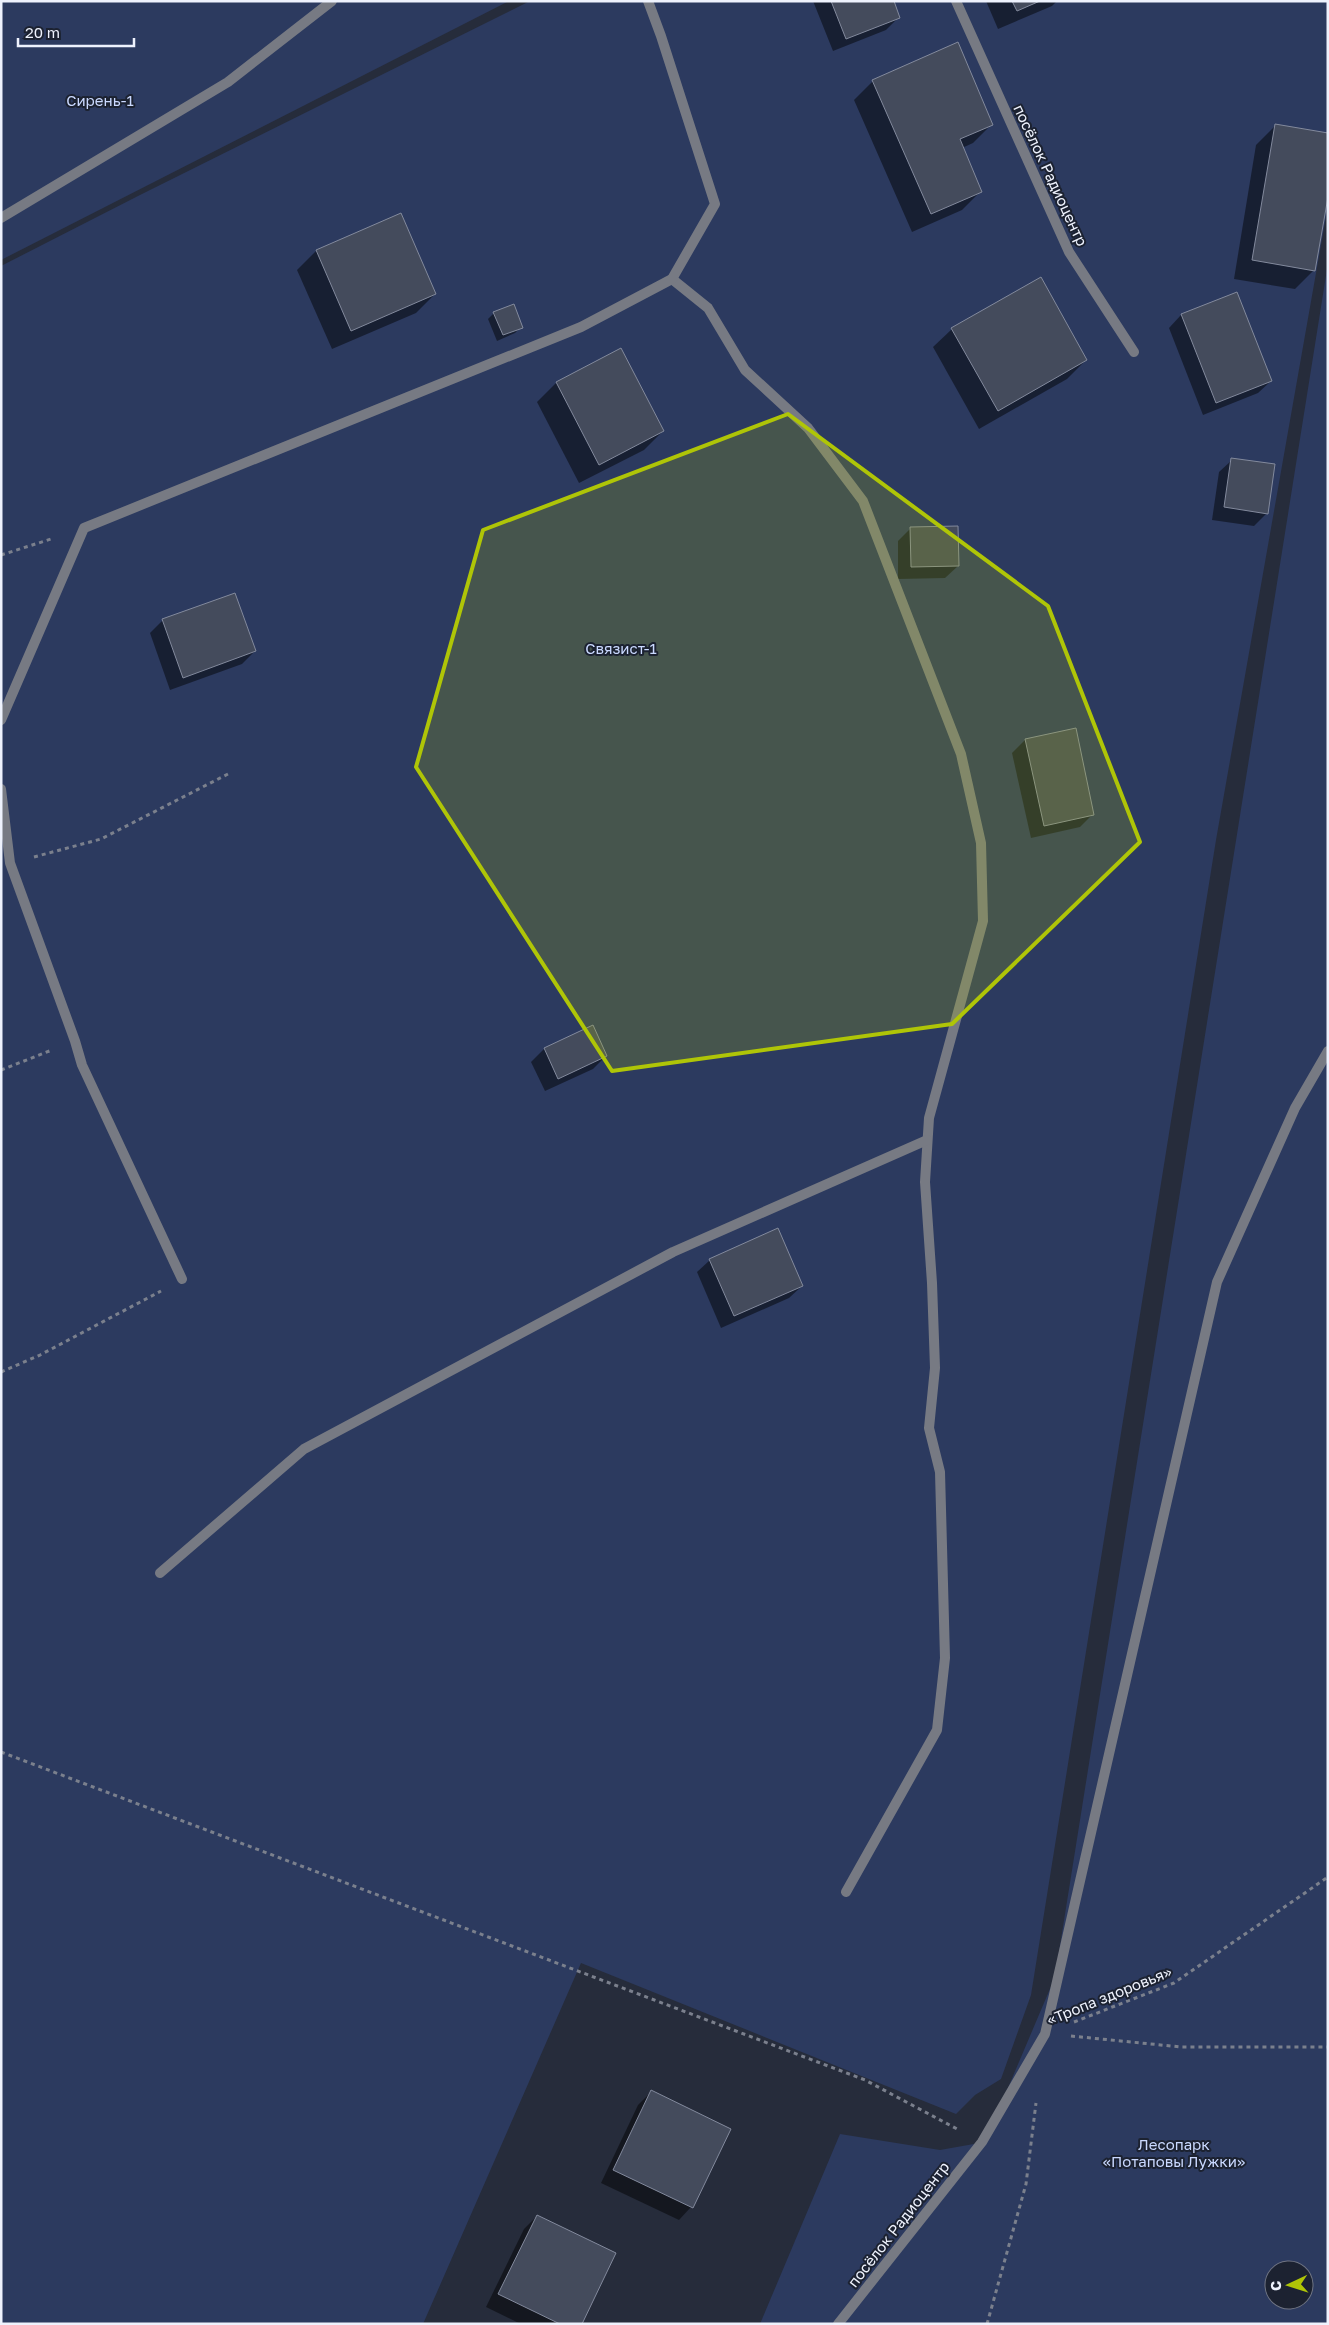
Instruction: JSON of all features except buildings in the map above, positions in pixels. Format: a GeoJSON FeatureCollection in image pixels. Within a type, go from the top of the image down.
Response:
{"type":"FeatureCollection","features":[{"type":"Feature","properties":{"kind":"street"},"geometry":{"type":"LineString","coordinates":[[1,218],[228,82],[332,1]]}},
{"type":"Feature","properties":{"kind":"street"},"geometry":{"type":"LineString","coordinates":[[1,720],[84,528],[581,327],[672,279],[715,204],[648,1]]}},
{"type":"Feature","properties":{"kind":"street","name":"посёлок Радиоцентр"},"geometry":{"type":"LineString","coordinates":[[956,1],[1069,252],[1134,352]]}},
{"type":"Feature","properties":{"kind":"street"},"geometry":{"type":"LineString","coordinates":[[672,279],[708,308],[745,370],[808,428],[863,501],[961,754],[981,843],[982,921],[928,1118],[925,1182],[932,1283],[935,1368],[929,1428],[940,1472],[945,1658],[937,1730],[846,1892]]}},
{"type":"Feature","properties":{"kind":"street"},"geometry":{"type":"LineString","coordinates":[[1,789],[10,863],[82,1065],[182,1279]]}},
{"type":"Feature","properties":{"kind":"street","name":"посёлок Радиоцентр"},"geometry":{"type":"LineString","coordinates":[[838,2324],[982,2142],[1045,2034],[1217,1282],[1295,1108],[1328,1051]]}},
{"type":"Feature","properties":{"kind":"street"},"geometry":{"type":"LineString","coordinates":[[160,1573],[304,1449],[673,1252],[928,1140]]}},
{"type":"Feature","properties":{"kind":"path"},"geometry":{"type":"LineString","coordinates":[[1,555],[84,528]]}},
{"type":"Feature","properties":{"kind":"path"},"geometry":{"type":"LineString","coordinates":[[10,863],[101,839],[228,774]]}},
{"type":"Feature","properties":{"kind":"path"},"geometry":{"type":"LineString","coordinates":[[1,1070],[75,1041]]}},
{"type":"Feature","properties":{"kind":"path"},"geometry":{"type":"LineString","coordinates":[[1,1372],[40,1355],[182,1279]]}},
{"type":"Feature","properties":{"kind":"path"},"geometry":{"type":"LineString","coordinates":[[1,1752],[865,2080],[982,2142]]}},
{"type":"Feature","properties":{"kind":"path","name":"«Тропа здоровья»"},"geometry":{"type":"LineString","coordinates":[[1045,2034],[1174,1983],[1328,1877]]}},
{"type":"Feature","properties":{"kind":"path"},"geometry":{"type":"LineString","coordinates":[[1045,2034],[1180,2047],[1328,2047]]}},
{"type":"Feature","properties":{"kind":"path"},"geometry":{"type":"LineString","coordinates":[[987,2324],[1026,2184],[1036,2099]]}},
{"type":"Feature","properties":{"kind":"highlighted area"},"geometry":{"type":"Polygon","coordinates":[[[788,414],[1048,606],[1140,842],[952,1024],[612,1071],[416,767],[483,530],[788,414]]]}},
{"type":"Feature","properties":{"kind":"green space","name":"Сирень-1"},"geometry":{"type":"Polygon","coordinates":[[[1,1],[509,1],[1,260],[1,1]]]}},
{"type":"Feature","properties":{"kind":"green space","name":"Связист-1"},"geometry":{"type":"Polygon","coordinates":[[[530,1],[1328,1],[1328,205],[1216,840],[1031,1995],[1001,2079],[975,2095],[956,2114],[581,1963],[423,2324],[1,2324],[1,266],[530,1]]]}},
{"type":"Feature","properties":{"kind":"green space","name":"Лесопарк «Потаповы Лужки»"},"geometry":{"type":"Polygon","coordinates":[[[1328,263],[1328,2324],[760,2324],[840,2134],[940,2150],[985,2142],[1055,1977],[1328,263]]]}}]}
